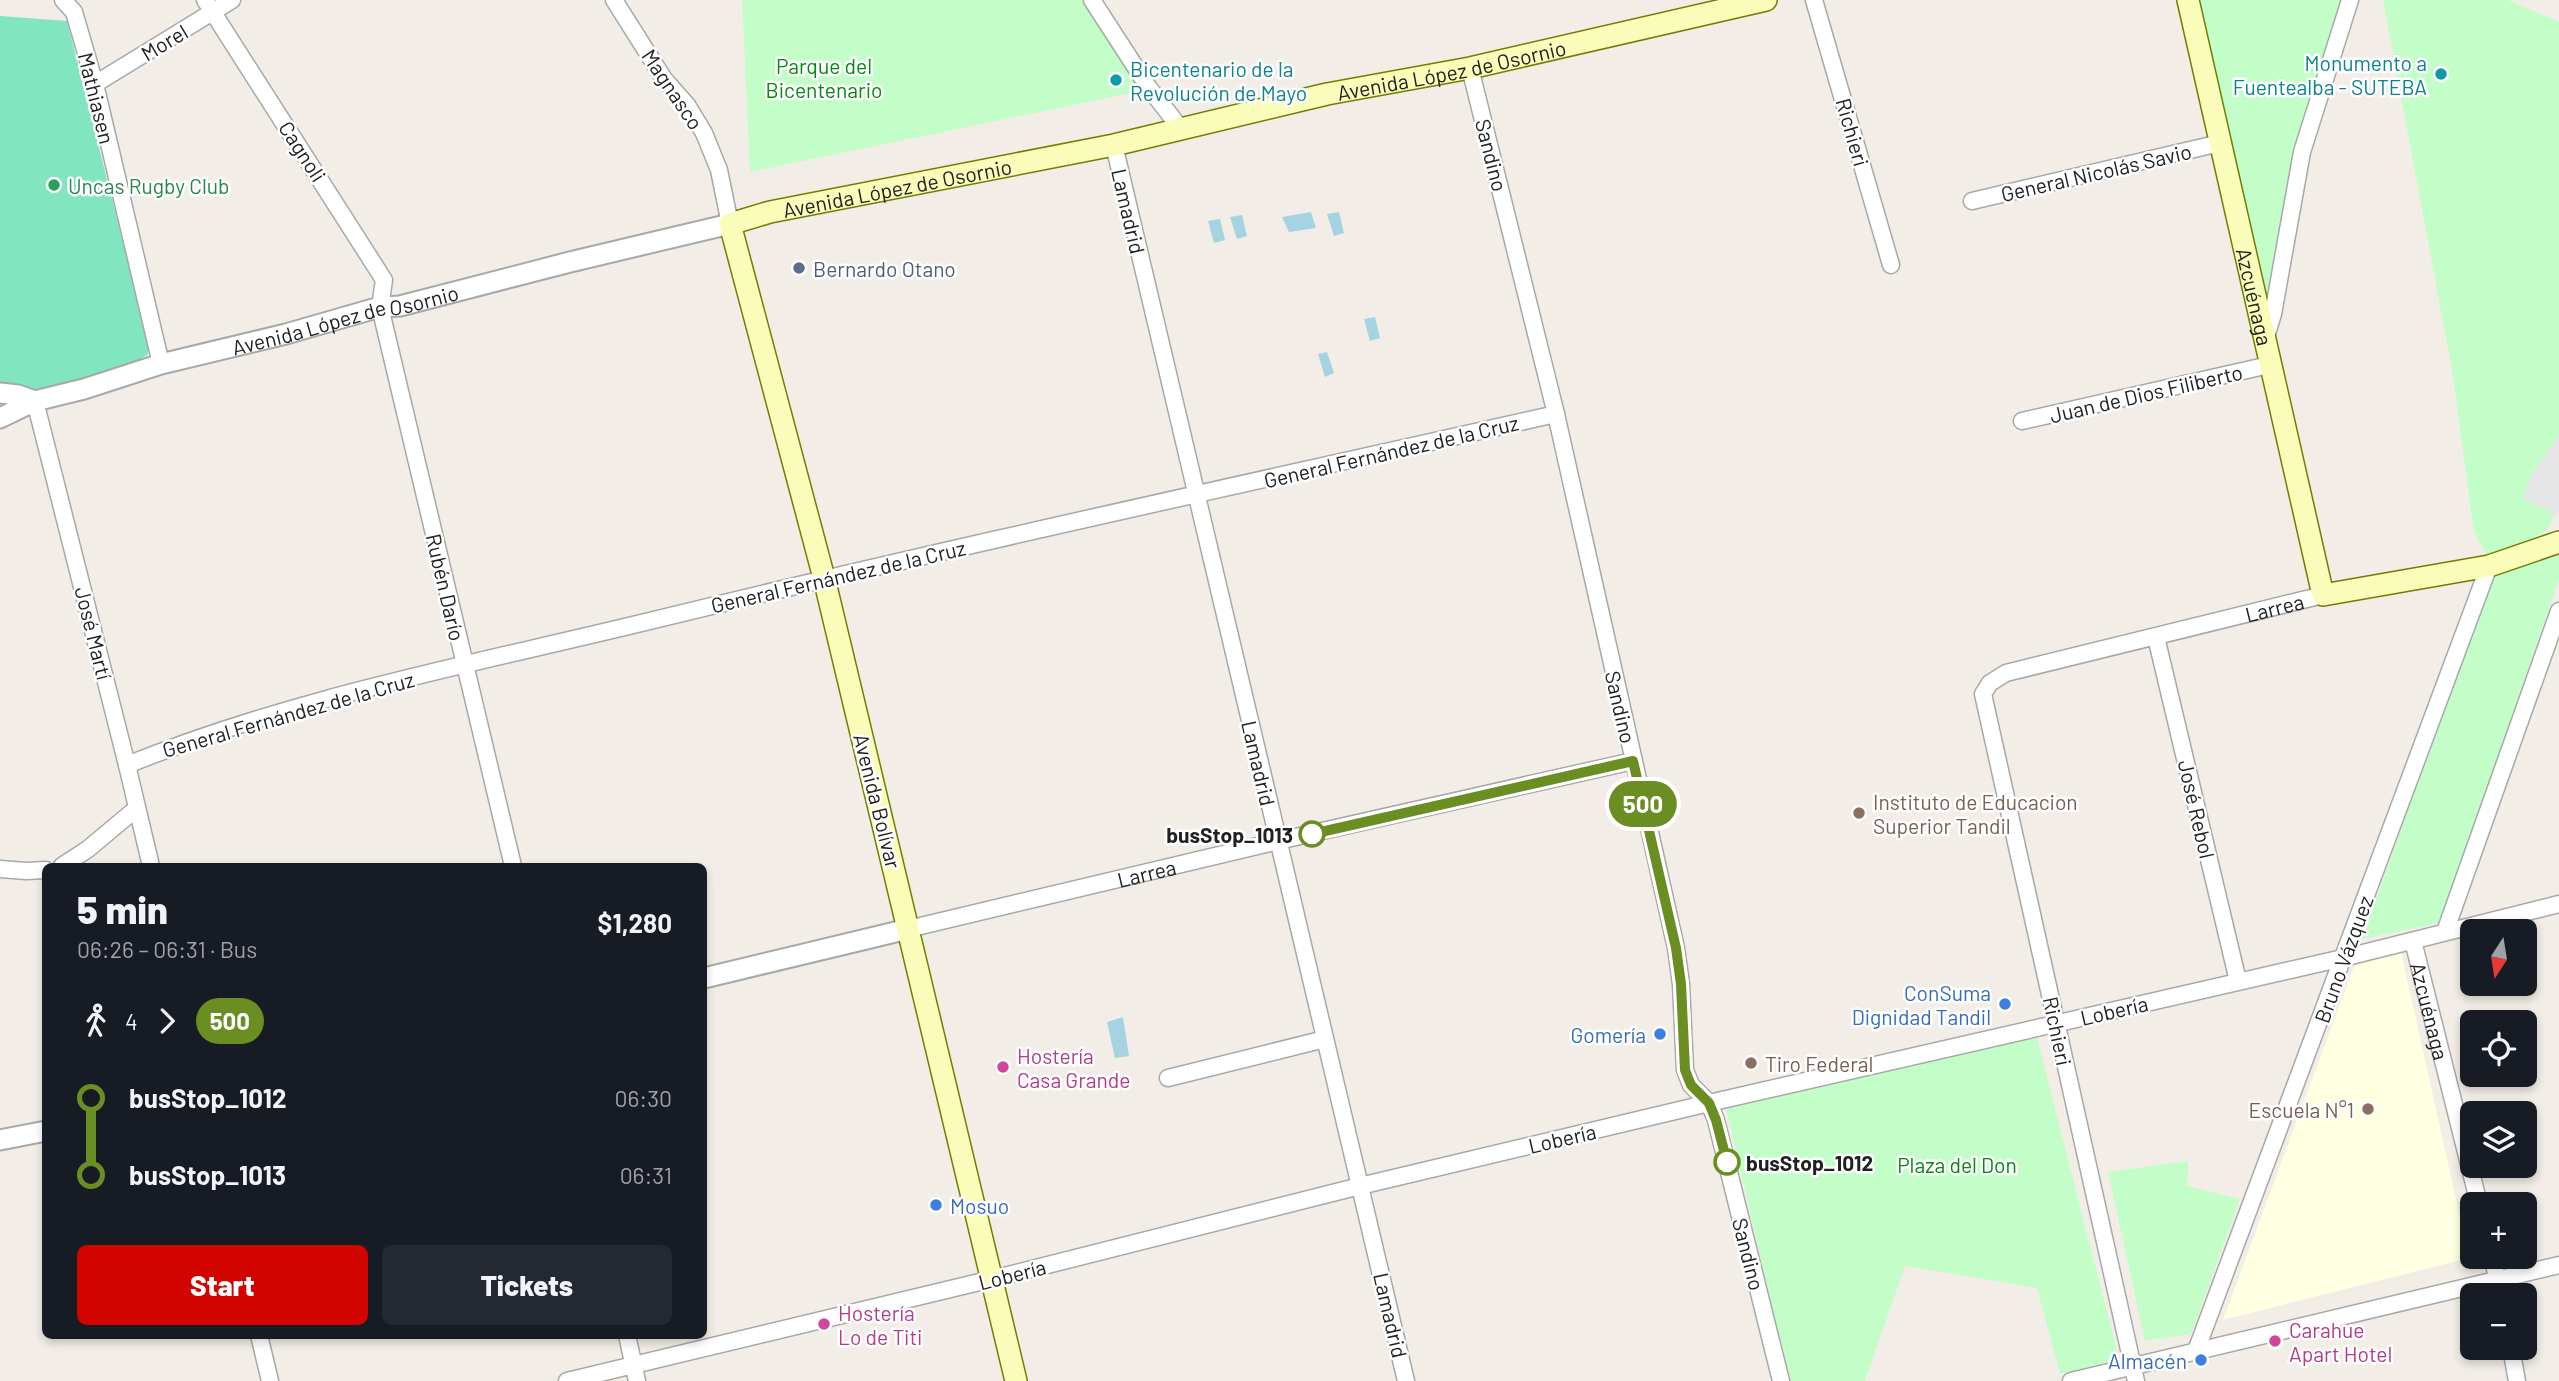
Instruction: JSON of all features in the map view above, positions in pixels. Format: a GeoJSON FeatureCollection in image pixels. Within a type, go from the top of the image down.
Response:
{"type":"FeatureCollection","features":[{"type":"Feature","properties":{"kind":"main road","name":"Avenida López de Osornio"},"geometry":{"type":"LineString","coordinates":[[730,224],[770,212],[1114,145],[1327,94],[1470,68],[1766,0]]}},
{"type":"Feature","properties":{"kind":"main road","name":"Azcuénaga"},"geometry":{"type":"LineString","coordinates":[[2188,0],[2323,595]]}},
{"type":"Feature","properties":{"kind":"main road","name":"Avenida Bolívar"},"geometry":{"type":"LineString","coordinates":[[730,224],[824,578],[1016,1381]]}},
{"type":"Feature","properties":{"kind":"main road","name":"Larrea"},"geometry":{"type":"LineString","coordinates":[[2323,595],[2489,566],[2559,542]]}},
{"type":"Feature","properties":{"kind":"street","name":"Mathiasen"},"geometry":{"type":"LineString","coordinates":[[63,0],[74,12],[95,84],[161,364]]}},
{"type":"Feature","properties":{"kind":"street","name":"Morel"},"geometry":{"type":"LineString","coordinates":[[95,84],[209,6],[232,0]]}},
{"type":"Feature","properties":{"kind":"street","name":"Magnasco"},"geometry":{"type":"LineString","coordinates":[[614,0],[664,79],[687,105],[704,133],[719,170],[730,224]]}},
{"type":"Feature","properties":{"kind":"street"},"geometry":{"type":"LineString","coordinates":[[1092,0],[1149,89],[1181,129]]}},
{"type":"Feature","properties":{"kind":"street","name":"Richieri"},"geometry":{"type":"LineString","coordinates":[[1814,0],[1892,265]]}},
{"type":"Feature","properties":{"kind":"street"},"geometry":{"type":"LineString","coordinates":[[2264,341],[2273,314],[2302,152],[2350,0]]}},
{"type":"Feature","properties":{"kind":"street","name":"Cagnoli"},"geometry":{"type":"LineString","coordinates":[[209,6],[384,280],[380,307]]}},
{"type":"Feature","properties":{"kind":"street","name":"Sandino"},"geometry":{"type":"LineString","coordinates":[[1470,68],[1556,414],[1676,948],[1681,984],[1685,1070],[1691,1085],[1709,1103],[1716,1120],[1781,1381]]}},
{"type":"Feature","properties":{"kind":"street","name":"General Nicolás Savio"},"geometry":{"type":"LineString","coordinates":[[1972,201],[2220,143]]}},
{"type":"Feature","properties":{"kind":"street","name":"Lamadrid"},"geometry":{"type":"LineString","coordinates":[[1114,145],[1406,1381]]}},
{"type":"Feature","properties":{"kind":"street","name":"Avenida López de Osornio"},"geometry":{"type":"LineString","coordinates":[[0,418],[35,401],[84,389],[161,364],[286,334],[380,307],[400,306],[730,224]]}},
{"type":"Feature","properties":{"kind":"street","name":"Rubén Darío"},"geometry":{"type":"LineString","coordinates":[[380,307],[512,863]]}},
{"type":"Feature","properties":{"kind":"street","name":"Juan de Dios Filiberto"},"geometry":{"type":"LineString","coordinates":[[2022,421],[2269,365]]}},
{"type":"Feature","properties":{"kind":"street","name":"Avenida López de Osornio"},"geometry":{"type":"LineString","coordinates":[[0,393],[35,401]]}},
{"type":"Feature","properties":{"kind":"street","name":"José Martí"},"geometry":{"type":"LineString","coordinates":[[35,401],[150,863]]}},
{"type":"Feature","properties":{"kind":"street","name":"General Fernández de la Cruz"},"geometry":{"type":"LineString","coordinates":[[127,765],[193,738],[371,687],[824,578],[1556,414]]}},
{"type":"Feature","properties":{"kind":"street","name":"Bruno Vázquez"},"geometry":{"type":"LineString","coordinates":[[2196,1351],[2489,566]]}},
{"type":"Feature","properties":{"kind":"street","name":"Larrea"},"geometry":{"type":"LineString","coordinates":[[1990,683],[2006,673],[2323,595]]}},
{"type":"Feature","properties":{"kind":"street"},"geometry":{"type":"LineString","coordinates":[[2445,932],[2559,611]]}},
{"type":"Feature","properties":{"kind":"street","name":"José Rebol"},"geometry":{"type":"LineString","coordinates":[[2156,637],[2238,981]]}},
{"type":"Feature","properties":{"kind":"street","name":"Richieri"},"geometry":{"type":"LineString","coordinates":[[1990,683],[1983,694],[2134,1374]]}},
{"type":"Feature","properties":{"kind":"street","name":"Larrea"},"geometry":{"type":"LineString","coordinates":[[707,977],[1278,841],[1633,761]]}},
{"type":"Feature","properties":{"kind":"street"},"geometry":{"type":"LineString","coordinates":[[67,863],[88,849],[137,808]]}},
{"type":"Feature","properties":{"kind":"street"},"geometry":{"type":"LineString","coordinates":[[0,869],[42,870]]}},
{"type":"Feature","properties":{"kind":"street","name":"Lobería"},"geometry":{"type":"LineString","coordinates":[[567,1381],[636,1373],[1360,1186],[2343,958],[2559,904]]}},
{"type":"Feature","properties":{"kind":"street","name":"Azcuénaga"},"geometry":{"type":"LineString","coordinates":[[2413,941],[2476,1192]]}},
{"type":"Feature","properties":{"kind":"street"},"geometry":{"type":"LineString","coordinates":[[1168,1078],[1325,1039]]}},
{"type":"Feature","properties":{"kind":"street"},"geometry":{"type":"LineString","coordinates":[[0,1140],[42,1131]]}},
{"type":"Feature","properties":{"kind":"street"},"geometry":{"type":"LineString","coordinates":[[2071,1381],[2134,1374],[2196,1351],[2559,1265]]}},
{"type":"Feature","properties":{"kind":"street"},"geometry":{"type":"LineString","coordinates":[[2496,1269],[2499,1283]]}},
{"type":"Feature","properties":{"kind":"street"},"geometry":{"type":"LineString","coordinates":[[261,1339],[270,1381]]}},
{"type":"Feature","properties":{"kind":"street"},"geometry":{"type":"LineString","coordinates":[[627,1339],[636,1373]]}},
{"type":"Feature","properties":{"kind":"street"},"geometry":{"type":"LineString","coordinates":[[2513,1360],[2517,1381]]}},
{"type":"Feature","properties":{"kind":"shaded area"},"geometry":{"type":"Polygon","coordinates":[[[2559,435],[2559,511],[2553,517],[2550,511],[2523,499],[2532,475],[2559,435]]]}},
{"type":"Feature","properties":{"kind":"shaded area","name":"Escuela N°1"},"geometry":{"type":"Polygon","coordinates":[[[2401,952],[2460,1218],[2460,1260],[2223,1320],[2356,961],[2401,952]]]}},
{"type":"Feature","properties":{"kind":"green space","name":"Parque del Bicentenario"},"geometry":{"type":"Polygon","coordinates":[[[742,0],[1087,0],[1141,91],[750,172],[742,0]]]}},
{"type":"Feature","properties":{"kind":"green space"},"geometry":{"type":"Polygon","coordinates":[[[2199,0],[2343,0],[2300,129],[2287,190],[2289,210],[2268,310],[2199,0]]]}},
{"type":"Feature","properties":{"kind":"green space"},"geometry":{"type":"Polygon","coordinates":[[[2383,0],[2508,0],[2559,22],[2559,435],[2532,474],[2523,499],[2550,511],[2553,517],[2544,532],[2535,538],[2487,555],[2474,533],[2453,376],[2383,0]]]}},
{"type":"Feature","properties":{"kind":"green space","name":"Uncas Rugby Club"},"geometry":{"type":"Polygon","coordinates":[[[0,16],[67,21],[150,349],[147,355],[107,378],[41,389],[0,387],[0,16]]]}},
{"type":"Feature","properties":{"kind":"green space"},"geometry":{"type":"Polygon","coordinates":[[[2559,556],[2559,580],[2439,923],[2362,939],[2494,571],[2559,556]]]}},
{"type":"Feature","properties":{"kind":"green space","name":"Plaza del Don"},"geometry":{"type":"Polygon","coordinates":[[[2036,1034],[2119,1359],[2060,1374],[2037,1288],[1905,1266],[1865,1381],[1789,1381],[1726,1108],[2036,1034]]]}},
{"type":"Feature","properties":{"kind":"green space"},"geometry":{"type":"Polygon","coordinates":[[[2188,1161],[2187,1186],[2240,1199],[2191,1334],[2145,1341],[2108,1172],[2188,1161]]]}},
{"type":"Feature","properties":{"kind":"water"},"geometry":{"type":"Polygon","coordinates":[[[1311,212],[1316,228],[1289,232],[1282,217],[1311,212]]]}},
{"type":"Feature","properties":{"kind":"water"},"geometry":{"type":"Polygon","coordinates":[[[1339,212],[1344,233],[1334,236],[1327,214],[1339,212]]]}},
{"type":"Feature","properties":{"kind":"water"},"geometry":{"type":"Polygon","coordinates":[[[1242,215],[1247,236],[1237,239],[1230,217],[1242,215]]]}},
{"type":"Feature","properties":{"kind":"water"},"geometry":{"type":"Polygon","coordinates":[[[1220,219],[1225,240],[1214,243],[1208,221],[1220,219]]]}},
{"type":"Feature","properties":{"kind":"water"},"geometry":{"type":"Polygon","coordinates":[[[1375,317],[1380,338],[1370,341],[1364,319],[1375,317]]]}},
{"type":"Feature","properties":{"kind":"water"},"geometry":{"type":"Polygon","coordinates":[[[1327,352],[1334,373],[1325,377],[1318,354],[1327,352]]]}},
{"type":"Feature","properties":{"kind":"water"},"geometry":{"type":"Polygon","coordinates":[[[1123,1017],[1129,1056],[1115,1058],[1107,1022],[1123,1017]]]}},
{"type":"Feature","properties":{"kind":"bus line","name":"500"},"geometry":{"type":"LineString","coordinates":[[1312,834],[1633,761],[1676,948],[1681,984],[1685,1070],[1691,1085],[1709,1103],[1727,1162]]}},
{"type":"Feature","properties":{"kind":"place","name":"Monumento a Fuentealba - SUTEBA"},"geometry":{"type":"Point","coordinates":[2441,74]}},
{"type":"Feature","properties":{"kind":"place","name":"Bicentenario de la Revolución de Mayo"},"geometry":{"type":"Point","coordinates":[1116,80]}},
{"type":"Feature","properties":{"kind":"place","name":"Uncas Rugby Club"},"geometry":{"type":"Point","coordinates":[54,185]}},
{"type":"Feature","properties":{"kind":"place","name":"Bernardo Otano"},"geometry":{"type":"Point","coordinates":[799,268]}},
{"type":"Feature","properties":{"kind":"place","name":"Instituto de Educacion Superior Tandil"},"geometry":{"type":"Point","coordinates":[1859,813]}},
{"type":"Feature","properties":{"kind":"place","name":"busStop_1013"},"geometry":{"type":"Point","coordinates":[1312,834]}},
{"type":"Feature","properties":{"kind":"place","name":"ConSuma Dignidad Tandil"},"geometry":{"type":"Point","coordinates":[2005,1004]}},
{"type":"Feature","properties":{"kind":"place","name":"Gomería"},"geometry":{"type":"Point","coordinates":[1660,1034]}},
{"type":"Feature","properties":{"kind":"place","name":"Tiro Federal"},"geometry":{"type":"Point","coordinates":[1751,1063]}},
{"type":"Feature","properties":{"kind":"place","name":"Hostería Casa Grande"},"geometry":{"type":"Point","coordinates":[1003,1067]}},
{"type":"Feature","properties":{"kind":"place","name":"Escuela N°1"},"geometry":{"type":"Point","coordinates":[2368,1109]}},
{"type":"Feature","properties":{"kind":"place","name":"busStop_1012"},"geometry":{"type":"Point","coordinates":[1727,1162]}},
{"type":"Feature","properties":{"kind":"place","name":"Mosuo"},"geometry":{"type":"Point","coordinates":[936,1205]}},
{"type":"Feature","properties":{"kind":"place","name":"Hostería Lo de Titi"},"geometry":{"type":"Point","coordinates":[824,1324]}},
{"type":"Feature","properties":{"kind":"place","name":"Carahue Apart Hotel"},"geometry":{"type":"Point","coordinates":[2275,1341]}},
{"type":"Feature","properties":{"kind":"place","name":"Almacén"},"geometry":{"type":"Point","coordinates":[2201,1360]}}]}
